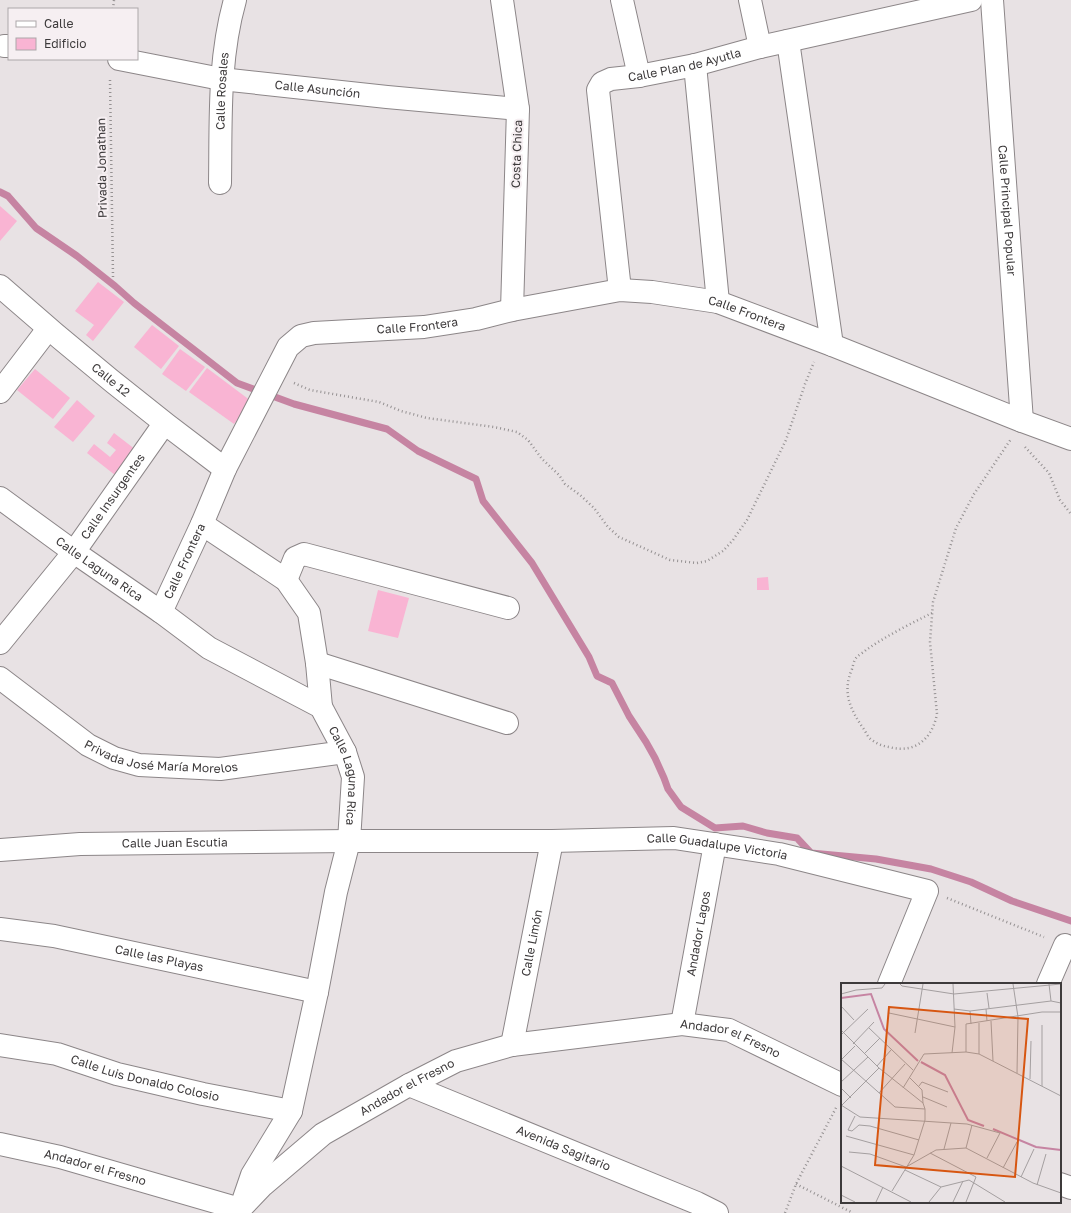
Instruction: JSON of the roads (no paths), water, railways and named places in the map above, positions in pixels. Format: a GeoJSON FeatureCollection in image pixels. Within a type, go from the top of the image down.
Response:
{"type":"FeatureCollection","features":[{"type":"Feature","properties":{"kind":"street","name":"Calle Rosales"},"geometry":{"type":"LineString","coordinates":[[220,183],[222,79],[230,18],[235,0]]}},
{"type":"Feature","properties":{"kind":"street","name":"Costa Chica"},"geometry":{"type":"LineString","coordinates":[[502,0],[518,109],[512,310]]}},
{"type":"Feature","properties":{"kind":"street"},"geometry":{"type":"LineString","coordinates":[[622,0],[639,76]]}},
{"type":"Feature","properties":{"kind":"street"},"geometry":{"type":"LineString","coordinates":[[750,0],[760,47]]}},
{"type":"Feature","properties":{"kind":"street","name":"Calle Plan de Ayutla"},"geometry":{"type":"LineString","coordinates":[[620,290],[598,90],[602,83],[611,79],[639,76],[695,65],[760,47],[971,0]]}},
{"type":"Feature","properties":{"kind":"street","name":"Calle Principal Popular"},"geometry":{"type":"LineString","coordinates":[[992,0],[1018,424]]}},
{"type":"Feature","properties":{"kind":"street"},"geometry":{"type":"LineString","coordinates":[[788,41],[827,343]]}},
{"type":"Feature","properties":{"kind":"street"},"geometry":{"type":"LineString","coordinates":[[695,65],[718,302]]}},
{"type":"Feature","properties":{"kind":"street","name":"Calle Asunción"},"geometry":{"type":"LineString","coordinates":[[115,67],[386,97],[518,109]]}},
{"type":"Feature","properties":{"kind":"street","name":"Calle 12"},"geometry":{"type":"LineString","coordinates":[[0,286],[48,329],[164,424],[225,469]]}},
{"type":"Feature","properties":{"kind":"street","name":"Calle Frontera"},"geometry":{"type":"LineString","coordinates":[[161,612],[202,524],[225,469],[288,347],[301,336],[314,333],[424,327],[476,319],[512,310],[620,290],[652,292],[718,302],[827,343],[1018,424],[1071,439]]}},
{"type":"Feature","properties":{"kind":"street"},"geometry":{"type":"LineString","coordinates":[[0,392],[48,329]]}},
{"type":"Feature","properties":{"kind":"street","name":"Calle Insurgentes"},"geometry":{"type":"LineString","coordinates":[[0,643],[74,552],[164,424]]}},
{"type":"Feature","properties":{"kind":"street","name":"Calle Laguna Rica"},"geometry":{"type":"LineString","coordinates":[[0,498],[74,552],[161,612],[209,648],[321,707],[345,752],[353,777],[349,841],[336,892],[317,992],[290,1111],[252,1176],[239,1211]]}},
{"type":"Feature","properties":{"kind":"street"},"geometry":{"type":"LineString","coordinates":[[202,524],[286,580],[309,613],[317,663],[321,707]]}},
{"type":"Feature","properties":{"kind":"street"},"geometry":{"type":"LineString","coordinates":[[286,580],[295,558],[304,554],[508,608]]}},
{"type":"Feature","properties":{"kind":"street"},"geometry":{"type":"LineString","coordinates":[[317,663],[507,723]]}},
{"type":"Feature","properties":{"kind":"street","name":"Privada José María Morelos"},"geometry":{"type":"LineString","coordinates":[[0,678],[88,745],[114,758],[139,765],[220,768],[345,752]]}},
{"type":"Feature","properties":{"kind":"street","name":"Calle Guadalupe Victoria"},"geometry":{"type":"LineString","coordinates":[[349,841],[552,841],[674,838],[779,854],[927,891],[889,983]]}},
{"type":"Feature","properties":{"kind":"street","name":"Calle Juan Escutia"},"geometry":{"type":"LineString","coordinates":[[0,850],[80,844],[349,841]]}},
{"type":"Feature","properties":{"kind":"street","name":"Calle Limón"},"geometry":{"type":"LineString","coordinates":[[512,1045],[552,841]]}},
{"type":"Feature","properties":{"kind":"street","name":"Andador Lagos"},"geometry":{"type":"LineString","coordinates":[[682,1024],[715,844]]}},
{"type":"Feature","properties":{"kind":"street","name":"Calle las Playas"},"geometry":{"type":"LineString","coordinates":[[0,929],[54,936],[317,992]]}},
{"type":"Feature","properties":{"kind":"street"},"geometry":{"type":"LineString","coordinates":[[1048,983],[1065,945]]}},
{"type":"Feature","properties":{"kind":"street","name":"Andador el Fresno"},"geometry":{"type":"LineString","coordinates":[[0,1144],[60,1157],[239,1211],[263,1185],[324,1134],[409,1085],[456,1061],[512,1045],[682,1024],[729,1030],[840,1094]]}},
{"type":"Feature","properties":{"kind":"street","name":"Calle Luis Donaldo Colosio"},"geometry":{"type":"LineString","coordinates":[[0,1045],[57,1054],[117,1074],[203,1094],[290,1111]]}},
{"type":"Feature","properties":{"kind":"street","name":"Avenida Sagitario"},"geometry":{"type":"LineString","coordinates":[[409,1085],[690,1200],[717,1213]]}},
{"type":"Feature","properties":{"kind":"street"},"geometry":{"type":"LineString","coordinates":[[1061,1184],[1071,1188]]}},
{"type":"Feature","properties":{"kind":"waterway"},"geometry":{"type":"LineString","coordinates":[[0,192],[8,196],[36,228],[77,256],[134,303],[237,383],[294,404],[387,429],[418,451],[476,479],[483,501],[532,563],[589,657],[597,676],[612,683],[629,716],[655,758],[668,789],[681,807],[715,828],[743,826],[767,833],[797,838],[811,853],[876,859],[931,869],[971,882],[1012,901],[1071,921]]}}]}
